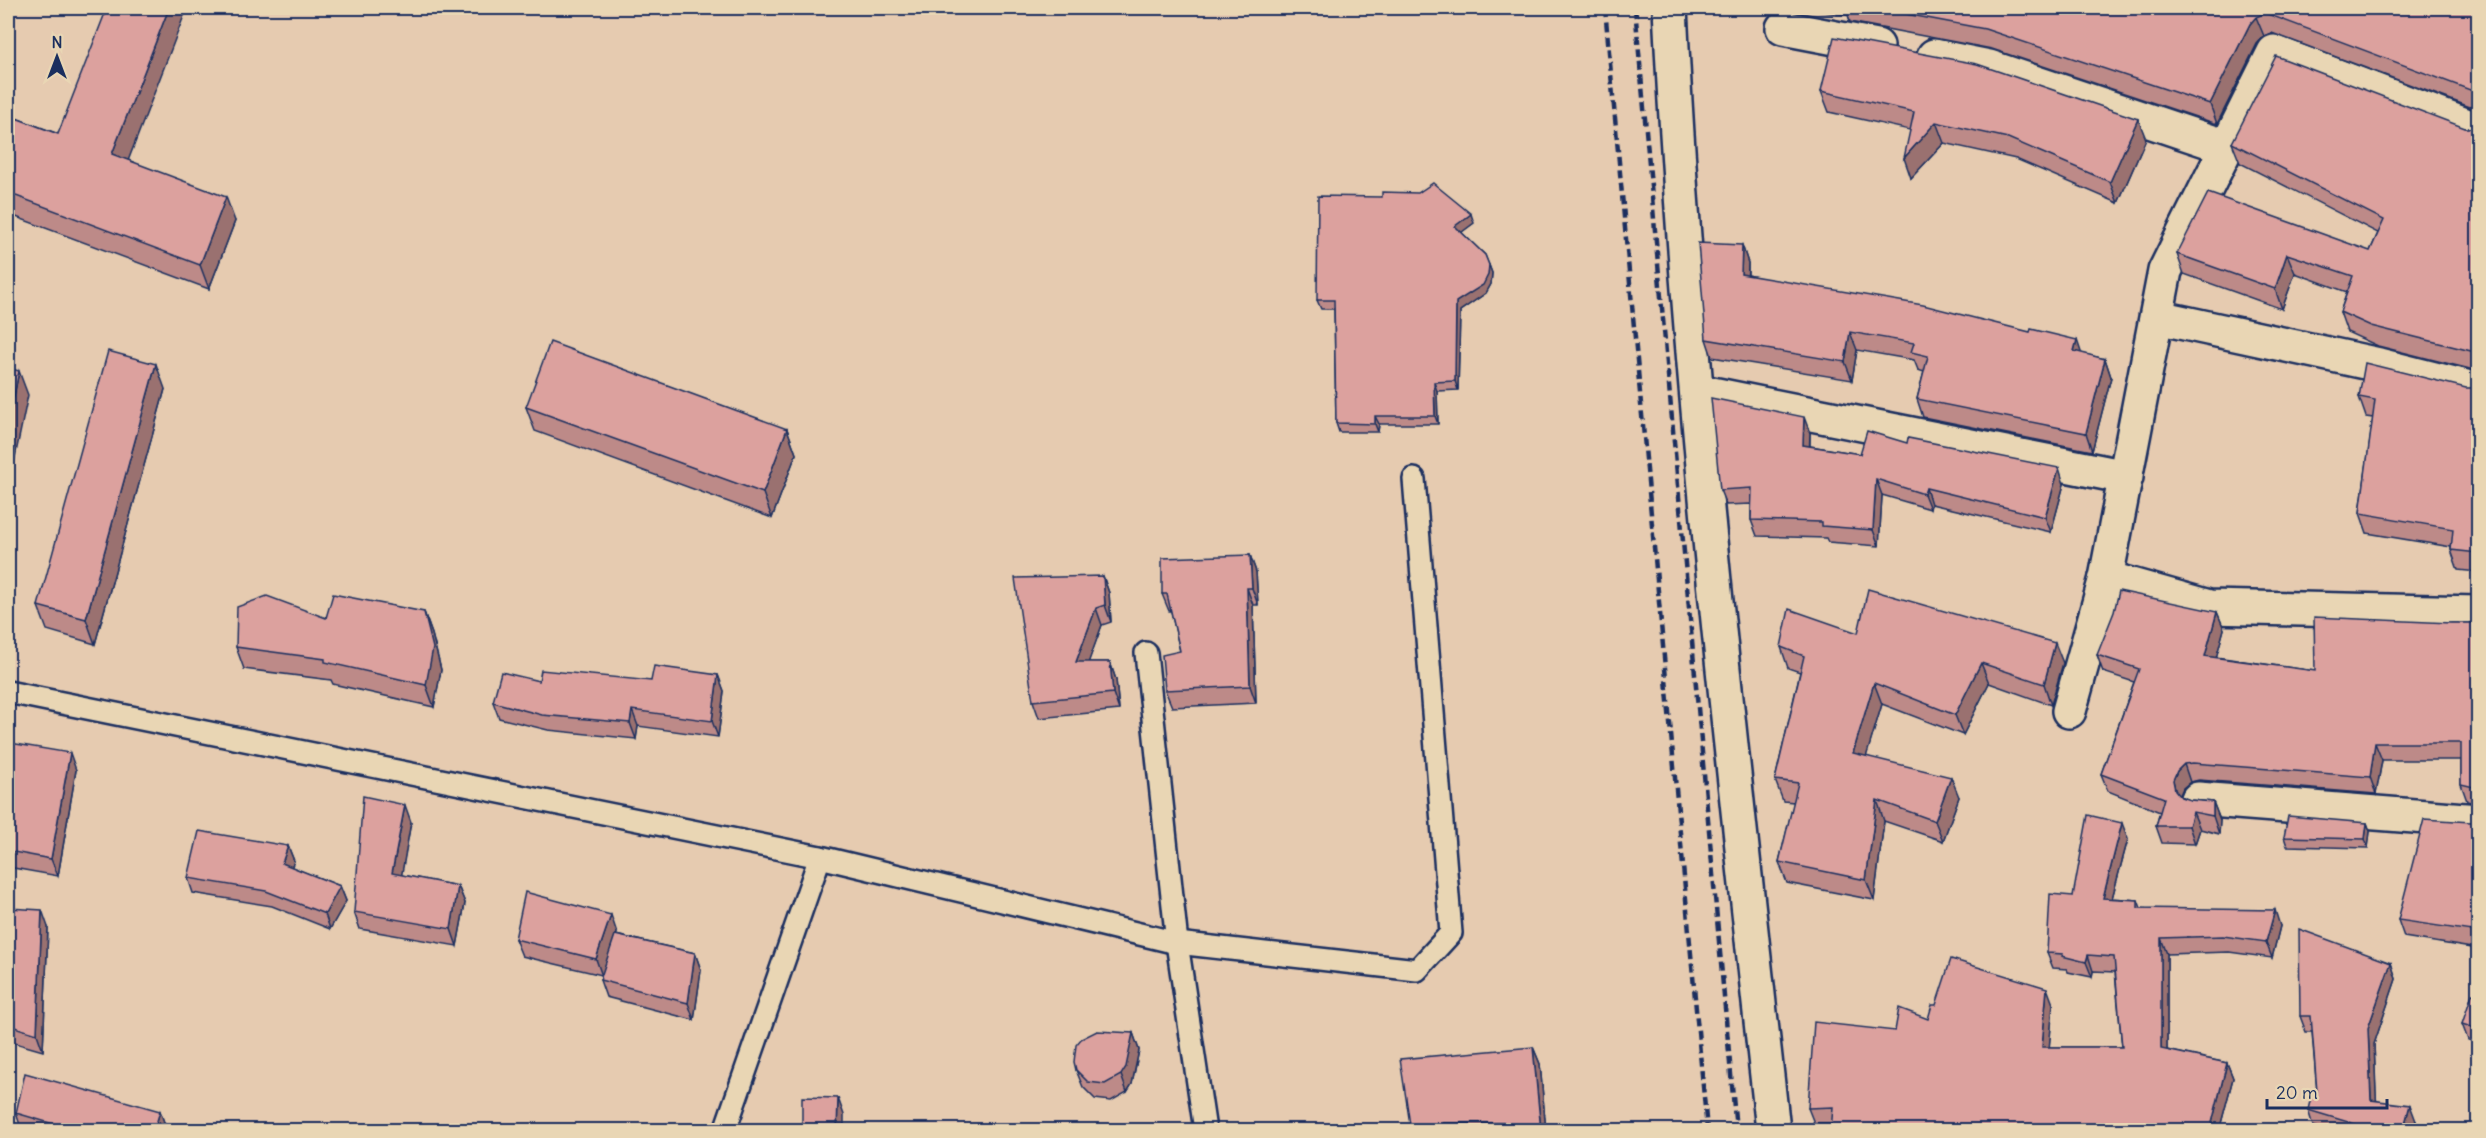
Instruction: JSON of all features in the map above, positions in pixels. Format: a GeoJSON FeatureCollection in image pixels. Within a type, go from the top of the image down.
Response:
{"type":"FeatureCollection","features":[{"type":"Feature","properties":{"kind":"street"},"geometry":{"type":"LineString","coordinates":[[1670,8],[1677,156],[1716,611],[1773,1131]]}},
{"type":"Feature","properties":{"kind":"street"},"geometry":{"type":"LineString","coordinates":[[1783,28],[1989,67],[2227,147]]}},
{"type":"Feature","properties":{"kind":"street"},"geometry":{"type":"LineString","coordinates":[[2069,711],[2106,578],[2165,271],[2274,52],[2478,130]]}},
{"type":"Feature","properties":{"kind":"street"},"geometry":{"type":"LineString","coordinates":[[2157,317],[2379,365],[2478,390]]}},
{"type":"Feature","properties":{"kind":"street"},"geometry":{"type":"LineString","coordinates":[[1697,391],[2126,477]]}},
{"type":"Feature","properties":{"kind":"street"},"geometry":{"type":"LineString","coordinates":[[2106,578],[2209,607],[2478,613]]}},
{"type":"Feature","properties":{"kind":"street"},"geometry":{"type":"LineString","coordinates":[[2198,799],[2478,821]]}},
{"type":"Feature","properties":{"kind":"lane"},"geometry":{"type":"LineString","coordinates":[[8,692],[820,857],[1177,943],[1418,970],[1451,933],[1414,479]]}},
{"type":"Feature","properties":{"kind":"lane"},"geometry":{"type":"LineString","coordinates":[[1146,653],[1177,943],[1205,1131]]}},
{"type":"Feature","properties":{"kind":"lane"},"geometry":{"type":"LineString","coordinates":[[725,1131],[820,857]]}},
{"type":"Feature","properties":{"kind":"building"},"geometry":{"type":"Polygon","coordinates":[[[107,8],[169,8],[112,154],[226,197],[200,265],[8,193],[8,115],[58,134],[107,8]]]}},
{"type":"Feature","properties":{"kind":"building"},"geometry":{"type":"Polygon","coordinates":[[[1874,8],[2478,8],[2478,93],[2265,13],[2256,17],[2250,24],[2210,104],[1985,29],[1874,8]]]}},
{"type":"Feature","properties":{"kind":"building"},"geometry":{"type":"Polygon","coordinates":[[[1834,37],[1977,64],[2138,119],[2110,182],[2008,138],[1936,122],[1904,158],[1914,112],[1821,91],[1834,37]]]}},
{"type":"Feature","properties":{"kind":"building"},"geometry":{"type":"Polygon","coordinates":[[[2276,56],[2465,128],[2478,127],[2478,354],[2371,326],[2340,312],[2353,276],[2287,254],[2275,289],[2177,254],[2208,193],[2370,251],[2384,220],[2232,143],[2276,56]]]}},
{"type":"Feature","properties":{"kind":"building"},"geometry":{"type":"Polygon","coordinates":[[[1433,183],[1471,214],[1455,226],[1485,255],[1489,265],[1488,275],[1483,285],[1456,302],[1455,381],[1434,382],[1435,416],[1375,416],[1375,424],[1336,423],[1334,300],[1317,300],[1318,196],[1382,197],[1382,192],[1418,193],[1433,183]]]}},
{"type":"Feature","properties":{"kind":"building"},"geometry":{"type":"Polygon","coordinates":[[[1698,243],[1742,245],[1741,274],[1923,305],[2030,332],[2031,329],[2077,340],[2074,351],[2105,359],[2086,433],[1917,399],[1928,356],[1911,352],[1914,343],[1850,332],[1845,362],[1706,339],[1698,243]]]}},
{"type":"Feature","properties":{"kind":"building"},"geometry":{"type":"Polygon","coordinates":[[[550,342],[787,429],[763,493],[526,407],[550,342]]]}},
{"type":"Feature","properties":{"kind":"building"},"geometry":{"type":"Polygon","coordinates":[[[108,351],[156,364],[86,619],[38,606],[108,351]]]}},
{"type":"Feature","properties":{"kind":"building"},"geometry":{"type":"Polygon","coordinates":[[[2365,363],[2466,388],[2478,386],[2478,553],[2451,550],[2453,529],[2360,513],[2375,400],[2359,397],[2365,363]]]}},
{"type":"Feature","properties":{"kind":"building"},"geometry":{"type":"Polygon","coordinates":[[[8,368],[19,371],[8,425],[8,368]]]}},
{"type":"Feature","properties":{"kind":"building"},"geometry":{"type":"Polygon","coordinates":[[[1711,398],[1804,417],[1803,445],[1860,454],[1867,431],[1907,443],[1908,438],[2059,468],[2045,517],[1926,488],[1924,494],[1876,479],[1873,530],[1822,526],[1822,522],[1751,520],[1752,488],[1720,490],[1711,398]]]}},
{"type":"Feature","properties":{"kind":"building"},"geometry":{"type":"Polygon","coordinates":[[[1250,555],[1252,588],[1247,588],[1250,686],[1165,690],[1162,655],[1180,651],[1167,594],[1162,594],[1162,558],[1250,555]]]}},
{"type":"Feature","properties":{"kind":"building"},"geometry":{"type":"Polygon","coordinates":[[[1103,576],[1105,605],[1096,608],[1076,662],[1110,662],[1113,693],[1033,701],[1015,578],[1103,576]]]}},
{"type":"Feature","properties":{"kind":"building"},"geometry":{"type":"Polygon","coordinates":[[[1868,589],[2055,643],[2044,684],[1981,663],[1955,715],[1874,683],[1853,753],[1951,777],[1935,821],[1877,800],[1866,880],[1779,862],[1798,783],[1775,780],[1804,656],[1781,647],[1789,609],[1858,633],[1868,589]]]}},
{"type":"Feature","properties":{"kind":"building"},"geometry":{"type":"Polygon","coordinates":[[[2119,591],[2217,612],[2205,656],[2315,671],[2314,617],[2478,623],[2478,788],[2461,784],[2461,743],[2375,743],[2370,777],[2184,764],[2177,771],[2173,780],[2175,790],[2181,797],[2190,800],[2213,802],[2213,816],[2193,812],[2189,826],[2156,826],[2164,798],[2101,774],[2139,669],[2097,655],[2114,612],[2119,591]]]}},
{"type":"Feature","properties":{"kind":"building"},"geometry":{"type":"Polygon","coordinates":[[[333,594],[424,612],[433,648],[426,685],[325,662],[325,659],[236,647],[237,607],[267,596],[326,618],[333,594]]]}},
{"type":"Feature","properties":{"kind":"building"},"geometry":{"type":"Polygon","coordinates":[[[654,666],[718,675],[712,721],[632,710],[630,723],[542,715],[493,702],[501,672],[539,681],[541,670],[651,681],[654,666]]]}},
{"type":"Feature","properties":{"kind":"building"},"geometry":{"type":"Polygon","coordinates":[[[10,743],[70,753],[51,859],[8,851],[10,743]]]}},
{"type":"Feature","properties":{"kind":"building"},"geometry":{"type":"Polygon","coordinates":[[[363,796],[405,805],[392,873],[458,886],[451,929],[354,912],[363,796]]]}},
{"type":"Feature","properties":{"kind":"building"},"geometry":{"type":"Polygon","coordinates":[[[2088,815],[2122,823],[2103,898],[2138,900],[2138,908],[2275,910],[2266,942],[2223,936],[2161,938],[2161,1049],[2227,1063],[2210,1131],[1831,1131],[1833,1107],[1808,1108],[1814,1022],[1895,1031],[1899,1008],[1928,1019],[1932,1005],[1936,1005],[1951,959],[2047,988],[2042,1047],[2122,1047],[2114,957],[2088,955],[2086,962],[2062,956],[2063,954],[2047,953],[2050,894],[2073,896],[2088,815]]]}},
{"type":"Feature","properties":{"kind":"building"},"geometry":{"type":"Polygon","coordinates":[[[2288,816],[2367,823],[2365,839],[2284,837],[2288,816]]]}},
{"type":"Feature","properties":{"kind":"building"},"geometry":{"type":"Polygon","coordinates":[[[2424,819],[2478,821],[2478,932],[2398,920],[2424,819]]]}},
{"type":"Feature","properties":{"kind":"building"},"geometry":{"type":"Polygon","coordinates":[[[199,831],[288,846],[282,863],[340,886],[325,914],[266,891],[188,878],[199,831]]]}},
{"type":"Feature","properties":{"kind":"building"},"geometry":{"type":"Polygon","coordinates":[[[525,892],[611,915],[596,959],[515,939],[525,892]]]}},
{"type":"Feature","properties":{"kind":"building"},"geometry":{"type":"Polygon","coordinates":[[[8,908],[42,910],[37,1034],[8,1025],[8,908]]]}},
{"type":"Feature","properties":{"kind":"building"},"geometry":{"type":"Polygon","coordinates":[[[2299,929],[2391,963],[2368,1028],[2371,1100],[2410,1105],[2403,1131],[2378,1131],[2308,1110],[2312,1092],[2317,1092],[2311,1016],[2300,1016],[2299,929]]]}},
{"type":"Feature","properties":{"kind":"building"},"geometry":{"type":"Polygon","coordinates":[[[615,935],[695,953],[688,1003],[600,980],[615,935]]]}},
{"type":"Feature","properties":{"kind":"building"},"geometry":{"type":"Polygon","coordinates":[[[2472,994],[2478,996],[2478,1029],[2462,1024],[2472,994]]]}},
{"type":"Feature","properties":{"kind":"building"},"geometry":{"type":"Polygon","coordinates":[[[1097,1031],[1133,1033],[1126,1067],[1121,1075],[1105,1084],[1088,1082],[1076,1070],[1074,1062],[1076,1045],[1081,1039],[1097,1031]]]}},
{"type":"Feature","properties":{"kind":"building"},"geometry":{"type":"Polygon","coordinates":[[[1533,1047],[1541,1131],[1507,1131],[1505,1123],[1443,1123],[1442,1131],[1411,1131],[1400,1059],[1533,1047]]]}},
{"type":"Feature","properties":{"kind":"building"},"geometry":{"type":"Polygon","coordinates":[[[25,1073],[160,1111],[154,1131],[77,1131],[16,1113],[25,1073]]]}},
{"type":"Feature","properties":{"kind":"building"},"geometry":{"type":"Polygon","coordinates":[[[802,1097],[838,1098],[837,1131],[802,1131],[802,1097]]]}},
{"type":"Feature","properties":{"kind":"railway"},"geometry":{"type":"LineString","coordinates":[[1605,8],[1707,1130]]}},
{"type":"Feature","properties":{"kind":"railway"},"geometry":{"type":"LineString","coordinates":[[1635,8],[1736,1130]]}}]}
